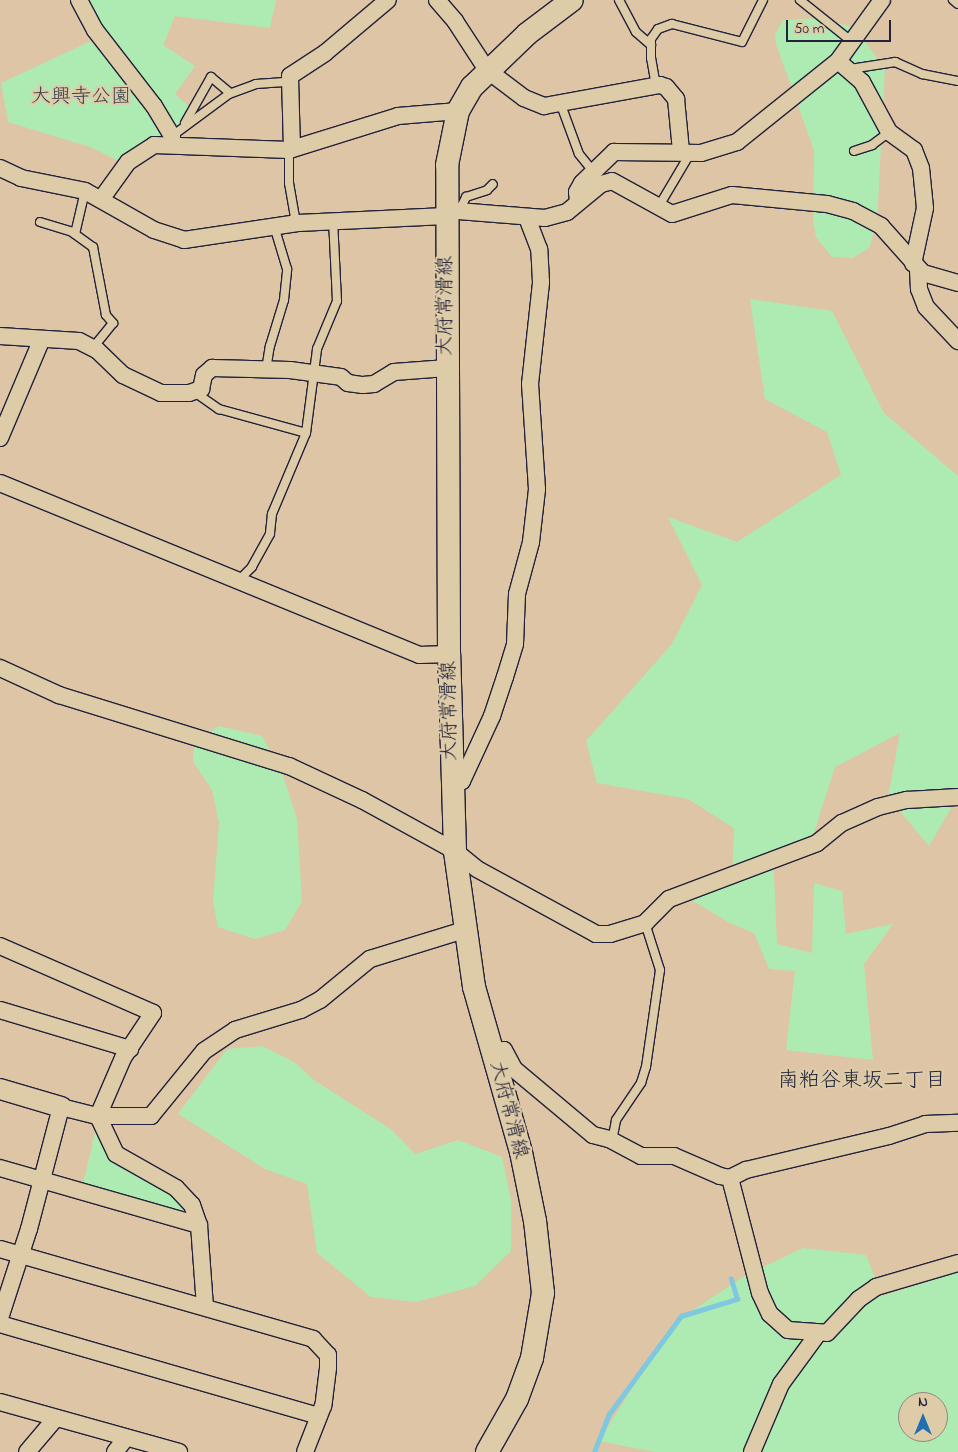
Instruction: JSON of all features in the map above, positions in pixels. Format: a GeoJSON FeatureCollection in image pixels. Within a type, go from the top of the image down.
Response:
{"type":"FeatureCollection","features":[{"type":"Feature","properties":{"kind":"main road","name":"大府常滑線"},"geometry":{"type":"LineString","coordinates":[[487,1452],[517,1399],[532,1358],[543,1293],[536,1221],[521,1152],[474,987],[464,930],[456,851],[451,786],[448,654],[447,368],[451,212],[447,166],[458,111],[472,87],[550,7],[572,0]]}},
{"type":"Feature","properties":{"kind":"street"},"geometry":{"type":"LineString","coordinates":[[79,0],[95,30],[176,135]]}},
{"type":"Feature","properties":{"kind":"street"},"geometry":{"type":"LineString","coordinates":[[291,150],[292,96],[288,82],[295,71],[325,53],[388,0]]}},
{"type":"Feature","properties":{"kind":"street"},"geometry":{"type":"LineString","coordinates":[[436,0],[455,21],[487,70],[524,98],[544,106],[561,105],[656,86],[666,87],[676,99],[686,152]]}},
{"type":"Feature","properties":{"kind":"street"},"geometry":{"type":"LineString","coordinates":[[578,201],[577,192],[592,170],[614,152],[623,150],[686,152],[717,150],[737,142],[844,65],[851,41],[882,0]]}},
{"type":"Feature","properties":{"kind":"street"},"geometry":{"type":"LineString","coordinates":[[844,65],[869,92],[889,132],[914,150],[921,168],[925,208],[916,267],[919,289],[926,306],[958,341]]}},
{"type":"Feature","properties":{"kind":"street"},"geometry":{"type":"LineString","coordinates":[[102,198],[128,162],[154,145],[176,135],[291,150],[398,116],[458,111]]}},
{"type":"Feature","properties":{"kind":"street"},"geometry":{"type":"LineString","coordinates":[[0,168],[21,178],[85,191],[102,198],[154,230],[184,240],[296,223],[451,212],[512,213],[527,218],[557,216],[601,184],[612,181],[672,214],[732,195],[748,194],[827,204],[853,212],[881,226],[916,267],[958,283]]}},
{"type":"Feature","properties":{"kind":"street"},"geometry":{"type":"LineString","coordinates":[[451,786],[462,781],[492,716],[505,677],[515,644],[517,594],[531,542],[537,488],[530,384],[541,282],[539,249],[527,218]]}},
{"type":"Feature","properties":{"kind":"street"},"geometry":{"type":"LineString","coordinates":[[0,336],[40,341],[79,341],[93,348],[123,376],[143,387],[161,392],[201,389],[204,376],[212,368],[315,373],[341,377],[348,383],[363,385],[374,384],[394,372],[447,368]]}},
{"type":"Feature","properties":{"kind":"street"},"geometry":{"type":"LineString","coordinates":[[0,438],[40,341]]}},
{"type":"Feature","properties":{"kind":"street"},"geometry":{"type":"LineString","coordinates":[[0,483],[419,655],[448,654]]}},
{"type":"Feature","properties":{"kind":"street"},"geometry":{"type":"LineString","coordinates":[[0,668],[59,695],[289,766],[362,800],[456,851],[477,869],[596,934],[616,933],[644,923],[669,899],[710,881],[817,843],[842,823],[878,807],[907,800],[958,797]]}},
{"type":"Feature","properties":{"kind":"street"},"geometry":{"type":"LineString","coordinates":[[0,1089],[98,1116],[151,1116],[204,1051],[235,1030],[307,1006],[370,959],[464,930]]}},
{"type":"Feature","properties":{"kind":"street"},"geometry":{"type":"LineString","coordinates":[[0,946],[153,1013],[123,1058],[98,1116],[116,1154],[176,1188],[192,1205],[199,1225],[205,1306]]}},
{"type":"Feature","properties":{"kind":"street"},"geometry":{"type":"LineString","coordinates":[[0,1010],[130,1049]]}},
{"type":"Feature","properties":{"kind":"street"},"geometry":{"type":"LineString","coordinates":[[492,1052],[504,1050],[514,1068],[550,1102],[593,1135],[612,1141],[640,1156],[674,1156],[730,1178],[746,1170],[889,1136],[925,1124],[958,1123]]}},
{"type":"Feature","properties":{"kind":"street"},"geometry":{"type":"LineString","coordinates":[[0,1318],[42,1180],[61,1107]]}},
{"type":"Feature","properties":{"kind":"street"},"geometry":{"type":"LineString","coordinates":[[0,1168],[199,1225]]}},
{"type":"Feature","properties":{"kind":"street"},"geometry":{"type":"LineString","coordinates":[[730,1178],[751,1266],[770,1314],[788,1330],[817,1335],[828,1334],[847,1310],[876,1288],[958,1263]]}},
{"type":"Feature","properties":{"kind":"street"},"geometry":{"type":"LineString","coordinates":[[0,1249],[205,1306],[313,1339],[328,1355],[320,1416],[305,1452]]}},
{"type":"Feature","properties":{"kind":"street"},"geometry":{"type":"LineString","coordinates":[[0,1324],[320,1416]]}},
{"type":"Feature","properties":{"kind":"street"},"geometry":{"type":"LineString","coordinates":[[752,1452],[780,1384],[817,1335]]}},
{"type":"Feature","properties":{"kind":"street"},"geometry":{"type":"LineString","coordinates":[[0,1402],[55,1419],[179,1452]]}},
{"type":"Feature","properties":{"kind":"street"},"geometry":{"type":"LineString","coordinates":[[27,1452],[55,1419]]}},
{"type":"Feature","properties":{"kind":"street"},"geometry":{"type":"LineString","coordinates":[[115,1452],[126,1438]]}},
{"type":"Feature","properties":{"kind":"lane"},"geometry":{"type":"LineString","coordinates":[[619,0],[636,32],[651,45]]}},
{"type":"Feature","properties":{"kind":"lane"},"geometry":{"type":"LineString","coordinates":[[656,86],[651,45],[658,29],[672,24],[742,42],[763,0]]}},
{"type":"Feature","properties":{"kind":"lane"},"geometry":{"type":"LineString","coordinates":[[800,0],[851,41]]}},
{"type":"Feature","properties":{"kind":"lane"},"geometry":{"type":"LineString","coordinates":[[953,0],[958,4]]}},
{"type":"Feature","properties":{"kind":"lane"},"geometry":{"type":"LineString","coordinates":[[844,65],[895,62],[922,74],[958,81]]}},
{"type":"Feature","properties":{"kind":"lane"},"geometry":{"type":"LineString","coordinates":[[176,135],[211,77],[230,93]]}},
{"type":"Feature","properties":{"kind":"lane"},"geometry":{"type":"LineString","coordinates":[[176,135],[230,93],[256,84],[288,82]]}},
{"type":"Feature","properties":{"kind":"lane"},"geometry":{"type":"LineString","coordinates":[[561,105],[579,154],[592,170]]}},
{"type":"Feature","properties":{"kind":"lane"},"geometry":{"type":"LineString","coordinates":[[854,151],[872,145],[889,132]]}},
{"type":"Feature","properties":{"kind":"lane"},"geometry":{"type":"LineString","coordinates":[[291,150],[289,182],[296,223]]}},
{"type":"Feature","properties":{"kind":"lane"},"geometry":{"type":"LineString","coordinates":[[659,206],[686,152]]}},
{"type":"Feature","properties":{"kind":"lane"},"geometry":{"type":"LineString","coordinates":[[451,212],[466,197],[487,190],[493,184]]}},
{"type":"Feature","properties":{"kind":"lane"},"geometry":{"type":"LineString","coordinates":[[75,234],[85,191]]}},
{"type":"Feature","properties":{"kind":"lane"},"geometry":{"type":"LineString","coordinates":[[238,582],[252,567],[270,534],[272,514],[306,433],[317,349],[337,301],[333,220]]}},
{"type":"Feature","properties":{"kind":"lane"},"geometry":{"type":"LineString","coordinates":[[40,222],[75,234],[93,248],[106,315],[113,323],[93,348]]}},
{"type":"Feature","properties":{"kind":"lane"},"geometry":{"type":"LineString","coordinates":[[266,370],[284,300],[287,269],[274,226]]}},
{"type":"Feature","properties":{"kind":"lane"},"geometry":{"type":"LineString","coordinates":[[194,391],[219,409],[306,433]]}},
{"type":"Feature","properties":{"kind":"lane"},"geometry":{"type":"LineString","coordinates":[[612,1141],[616,1120],[640,1083],[646,1067],[660,970],[644,923]]}},
{"type":"Feature","properties":{"kind":"green space","name":"大興寺公園"},"geometry":{"type":"Polygon","coordinates":[[[87,0],[276,0],[270,28],[175,16],[163,45],[195,66],[175,94],[198,114],[169,135],[119,161],[90,147],[8,122],[1,83],[91,41],[150,99],[87,0]]]}},
{"type":"Feature","properties":{"kind":"green space"},"geometry":{"type":"Polygon","coordinates":[[[822,18],[854,28],[885,68],[877,223],[869,248],[853,258],[832,257],[816,237],[813,220],[814,150],[776,44],[775,34],[783,20],[822,18]]]}},
{"type":"Feature","properties":{"kind":"green space"},"geometry":{"type":"Polygon","coordinates":[[[750,299],[832,311],[884,413],[958,476],[958,796],[929,846],[888,797],[900,733],[835,767],[811,842],[773,853],[777,944],[812,953],[814,883],[842,891],[846,934],[893,924],[864,964],[873,1060],[786,1050],[795,971],[769,969],[754,933],[730,923],[688,898],[732,883],[734,828],[688,799],[597,783],[586,741],[672,644],[702,585],[668,517],[737,542],[841,475],[827,432],[765,399],[750,299]]]}},
{"type":"Feature","properties":{"kind":"green space"},"geometry":{"type":"Polygon","coordinates":[[[219,726],[262,736],[282,773],[297,819],[302,901],[285,930],[255,939],[218,927],[213,902],[219,823],[212,790],[193,761],[194,743],[219,726]]]}},
{"type":"Feature","properties":{"kind":"green space"},"geometry":{"type":"Polygon","coordinates":[[[262,1046],[294,1062],[314,1080],[392,1130],[415,1154],[458,1140],[502,1157],[511,1200],[511,1251],[475,1286],[416,1302],[371,1297],[317,1253],[307,1184],[265,1169],[178,1114],[227,1049],[262,1046]]]}},
{"type":"Feature","properties":{"kind":"green space"},"geometry":{"type":"Polygon","coordinates":[[[97,1124],[102,1137],[171,1192],[184,1208],[184,1213],[83,1184],[97,1124]]]}},
{"type":"Feature","properties":{"kind":"green space"},"geometry":{"type":"Polygon","coordinates":[[[803,1248],[866,1255],[882,1296],[958,1272],[958,1452],[655,1452],[599,1441],[673,1323],[746,1275],[803,1248]]]}},
{"type":"Feature","properties":{"kind":"waterway"},"geometry":{"type":"LineString","coordinates":[[594,1452],[609,1414],[681,1316],[737,1299],[731,1279]]}},
{"type":"Feature","properties":{"kind":"district","name":"南粕谷東坂二丁目"},"geometry":{"type":"Point","coordinates":[862,1081]}}]}
